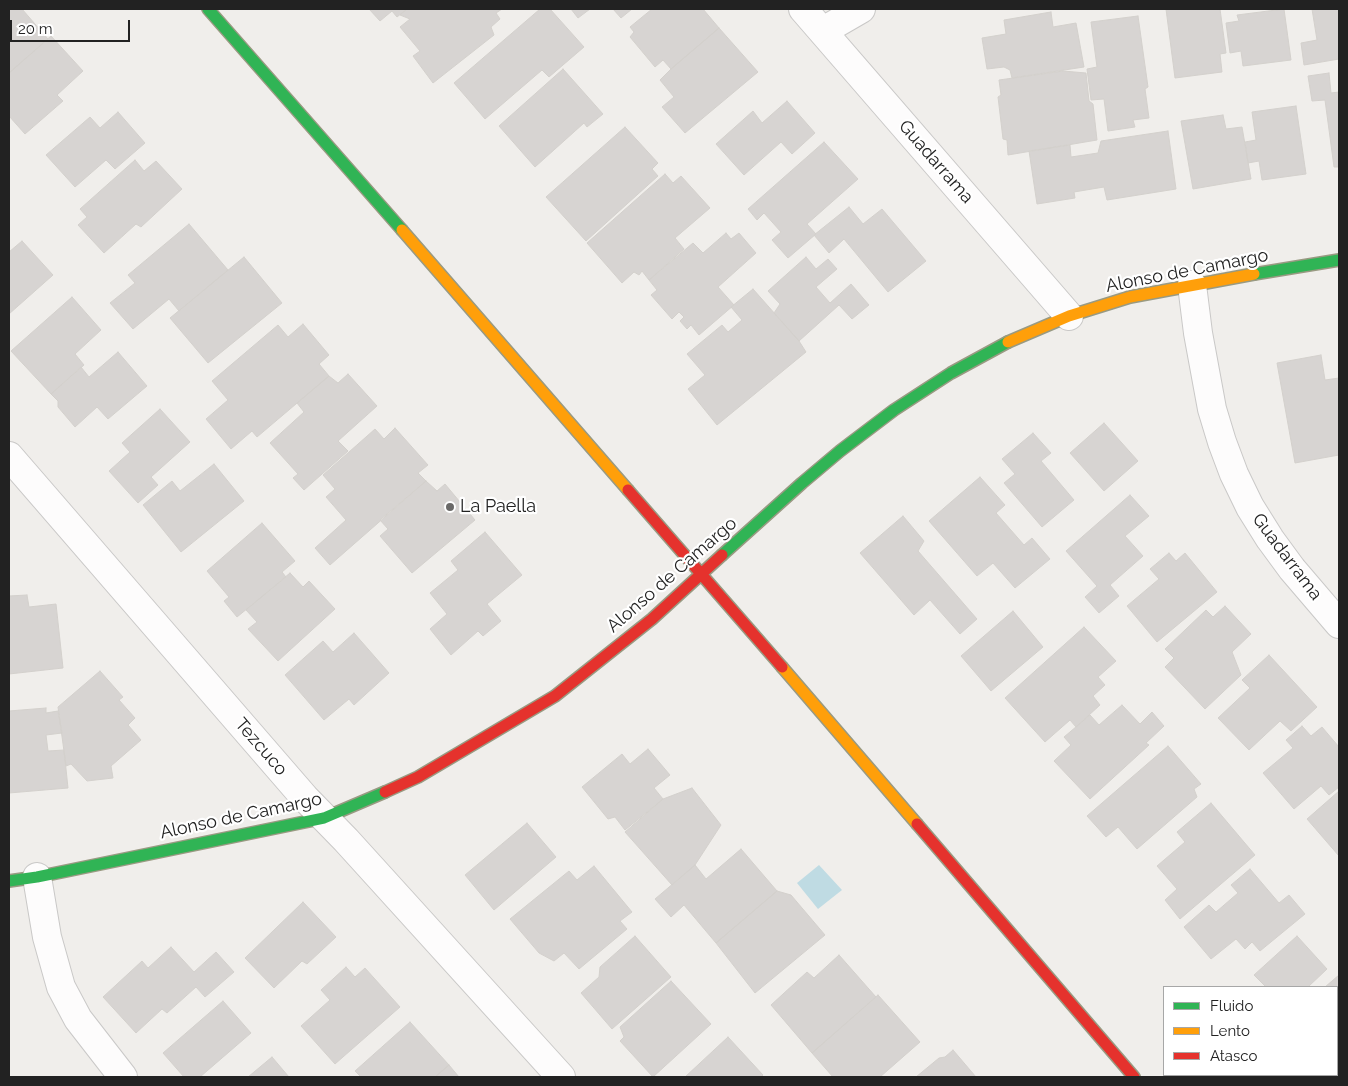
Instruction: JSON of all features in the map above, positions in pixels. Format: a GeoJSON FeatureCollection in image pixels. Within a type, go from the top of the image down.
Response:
{"type":"FeatureCollection","features":[{"type":"Feature","properties":{"kind":"street"},"geometry":{"type":"LineString","coordinates":[[208,9],[668,535],[701,576],[1134,1077]]}},
{"type":"Feature","properties":{"kind":"street","name":"Guadarrama"},"geometry":{"type":"LineString","coordinates":[[803,9],[1069,316]]}},
{"type":"Feature","properties":{"kind":"street"},"geometry":{"type":"LineString","coordinates":[[823,31],[861,9]]}},
{"type":"Feature","properties":{"kind":"street","name":"Alonso de Camargo"},"geometry":{"type":"LineString","coordinates":[[9,881],[37,877],[324,818],[418,777],[555,696],[652,619],[840,451],[894,410],[989,351],[1069,316],[1130,297],[1339,260]]}},
{"type":"Feature","properties":{"kind":"street","name":"Guadarrama"},"geometry":{"type":"LineString","coordinates":[[1192,285],[1198,333],[1212,409],[1234,474],[1250,507],[1270,539],[1292,569],[1339,624]]}},
{"type":"Feature","properties":{"kind":"street","name":"Tezcuco"},"geometry":{"type":"LineString","coordinates":[[9,457],[324,818],[561,1077]]}},
{"type":"Feature","properties":{"kind":"street"},"geometry":{"type":"LineString","coordinates":[[37,877],[47,937],[61,987],[78,1019],[123,1077]]}},
{"type":"Feature","properties":{"kind":"water"},"geometry":{"type":"Polygon","coordinates":[[[819,865],[842,890],[818,909],[797,883],[819,865]]]}},
{"type":"Feature","properties":{"kind":"building"},"geometry":{"type":"Polygon","coordinates":[[[9,9],[22,9],[48,39],[9,73],[9,9]]]}},
{"type":"Feature","properties":{"kind":"building"},"geometry":{"type":"Polygon","coordinates":[[[369,9],[407,9],[397,17],[392,11],[380,21],[369,9]]]}},
{"type":"Feature","properties":{"kind":"building"},"geometry":{"type":"Polygon","coordinates":[[[407,9],[502,9],[496,13],[500,19],[491,27],[494,35],[433,83],[413,56],[420,51],[400,27],[410,19],[400,15],[407,9]]]}},
{"type":"Feature","properties":{"kind":"building"},"geometry":{"type":"Polygon","coordinates":[[[540,9],[550,9],[584,47],[549,77],[542,70],[485,119],[454,83],[540,9]]]}},
{"type":"Feature","properties":{"kind":"building"},"geometry":{"type":"Polygon","coordinates":[[[571,9],[590,9],[578,18],[571,9]]]}},
{"type":"Feature","properties":{"kind":"building"},"geometry":{"type":"Polygon","coordinates":[[[613,9],[632,9],[621,18],[613,9]]]}},
{"type":"Feature","properties":{"kind":"building"},"geometry":{"type":"Polygon","coordinates":[[[652,9],[703,9],[719,28],[671,69],[663,60],[655,67],[630,37],[634,32],[630,27],[652,9]]]}},
{"type":"Feature","properties":{"kind":"building"},"geometry":{"type":"Polygon","coordinates":[[[1166,9],[1220,9],[1226,53],[1220,54],[1222,72],[1175,78],[1166,9]]]}},
{"type":"Feature","properties":{"kind":"building"},"geometry":{"type":"Polygon","coordinates":[[[1284,9],[1291,60],[1243,66],[1241,51],[1230,53],[1226,23],[1239,21],[1237,15],[1284,9]]]}},
{"type":"Feature","properties":{"kind":"building"},"geometry":{"type":"Polygon","coordinates":[[[1312,9],[1339,9],[1339,59],[1304,65],[1301,43],[1317,40],[1312,9]]]}},
{"type":"Feature","properties":{"kind":"building"},"geometry":{"type":"Polygon","coordinates":[[[1051,12],[1053,27],[1076,23],[1084,67],[1012,78],[1010,70],[1004,67],[987,69],[982,38],[1006,34],[1004,20],[1051,12]]]}},
{"type":"Feature","properties":{"kind":"building"},"geometry":{"type":"Polygon","coordinates":[[[1138,16],[1148,87],[1145,89],[1149,118],[1133,120],[1135,127],[1108,131],[1104,99],[1091,100],[1087,69],[1097,67],[1091,22],[1138,16]]]}},
{"type":"Feature","properties":{"kind":"building"},"geometry":{"type":"Polygon","coordinates":[[[719,28],[758,72],[685,133],[662,107],[674,97],[660,80],[719,28]]]}},
{"type":"Feature","properties":{"kind":"building"},"geometry":{"type":"Polygon","coordinates":[[[51,36],[83,71],[57,95],[63,101],[25,134],[9,116],[9,73],[51,36]]]}},
{"type":"Feature","properties":{"kind":"building"},"geometry":{"type":"Polygon","coordinates":[[[563,69],[603,114],[587,127],[584,123],[535,167],[499,126],[563,69]]]}},
{"type":"Feature","properties":{"kind":"building"},"geometry":{"type":"Polygon","coordinates":[[[1063,71],[1086,73],[1089,101],[1093,104],[1097,140],[1008,155],[1007,140],[1003,139],[998,97],[1001,95],[999,80],[1063,71]]]}},
{"type":"Feature","properties":{"kind":"building"},"geometry":{"type":"Polygon","coordinates":[[[1329,73],[1331,93],[1339,92],[1339,167],[1334,167],[1325,100],[1312,101],[1308,76],[1329,73]]]}},
{"type":"Feature","properties":{"kind":"building"},"geometry":{"type":"Polygon","coordinates":[[[787,101],[815,133],[792,154],[781,142],[744,175],[716,144],[753,111],[762,123],[787,101]]]}},
{"type":"Feature","properties":{"kind":"building"},"geometry":{"type":"Polygon","coordinates":[[[1296,106],[1306,174],[1262,180],[1259,161],[1248,163],[1245,142],[1256,140],[1252,112],[1296,106]]]}},
{"type":"Feature","properties":{"kind":"building"},"geometry":{"type":"Polygon","coordinates":[[[118,112],[145,143],[115,169],[106,160],[75,187],[46,155],[90,117],[100,128],[118,112]]]}},
{"type":"Feature","properties":{"kind":"building"},"geometry":{"type":"Polygon","coordinates":[[[1223,115],[1226,129],[1242,127],[1251,179],[1193,189],[1181,121],[1223,115]]]}},
{"type":"Feature","properties":{"kind":"building"},"geometry":{"type":"Polygon","coordinates":[[[625,127],[658,163],[652,169],[658,176],[586,241],[546,197],[625,127]]]}},
{"type":"Feature","properties":{"kind":"building"},"geometry":{"type":"Polygon","coordinates":[[[1168,131],[1176,189],[1107,200],[1104,187],[1074,192],[1075,198],[1037,204],[1029,151],[1070,145],[1071,157],[1098,153],[1101,141],[1168,131]]]}},
{"type":"Feature","properties":{"kind":"building"},"geometry":{"type":"Polygon","coordinates":[[[824,142],[858,179],[807,224],[816,234],[788,258],[772,240],[781,232],[764,213],[757,220],[748,209],[824,142]]]}},
{"type":"Feature","properties":{"kind":"building"},"geometry":{"type":"Polygon","coordinates":[[[135,160],[144,171],[156,161],[182,189],[141,227],[136,224],[104,253],[78,225],[87,217],[80,209],[135,160]]]}},
{"type":"Feature","properties":{"kind":"building"},"geometry":{"type":"Polygon","coordinates":[[[665,174],[673,183],[681,176],[710,208],[675,238],[684,249],[649,280],[642,271],[639,275],[634,272],[622,283],[587,243],[665,174]]]}},
{"type":"Feature","properties":{"kind":"building"},"geometry":{"type":"Polygon","coordinates":[[[849,207],[863,224],[882,209],[926,261],[888,292],[844,239],[829,253],[814,235],[849,207]]]}},
{"type":"Feature","properties":{"kind":"building"},"geometry":{"type":"Polygon","coordinates":[[[189,224],[228,270],[179,311],[169,299],[133,329],[110,303],[135,283],[128,275],[189,224]]]}},
{"type":"Feature","properties":{"kind":"building"},"geometry":{"type":"Polygon","coordinates":[[[726,233],[731,239],[739,233],[756,253],[718,287],[734,305],[699,335],[691,325],[687,329],[680,321],[684,317],[679,312],[672,319],[651,295],[657,290],[649,280],[693,243],[703,253],[726,233]]]}},
{"type":"Feature","properties":{"kind":"building"},"geometry":{"type":"Polygon","coordinates":[[[22,241],[53,275],[9,314],[9,252],[22,241]]]}},
{"type":"Feature","properties":{"kind":"building"},"geometry":{"type":"Polygon","coordinates":[[[244,257],[282,303],[208,363],[170,318],[244,257]]]}},
{"type":"Feature","properties":{"kind":"building"},"geometry":{"type":"Polygon","coordinates":[[[806,257],[816,269],[828,259],[837,269],[816,287],[830,303],[851,284],[869,305],[852,319],[839,305],[799,341],[774,313],[780,304],[768,291],[806,257]]]}},
{"type":"Feature","properties":{"kind":"building"},"geometry":{"type":"Polygon","coordinates":[[[753,289],[799,341],[806,352],[717,425],[688,389],[705,375],[687,354],[722,325],[728,332],[742,320],[731,307],[753,289]]]}},
{"type":"Feature","properties":{"kind":"building"},"geometry":{"type":"Polygon","coordinates":[[[72,297],[101,330],[75,354],[84,365],[51,394],[11,351],[72,297]]]}},
{"type":"Feature","properties":{"kind":"building"},"geometry":{"type":"Polygon","coordinates":[[[303,324],[329,355],[319,364],[329,376],[257,437],[252,431],[231,449],[206,419],[228,400],[212,381],[278,325],[288,337],[303,324]]]}},
{"type":"Feature","properties":{"kind":"building"},"geometry":{"type":"Polygon","coordinates":[[[118,352],[147,386],[108,419],[97,407],[75,427],[58,407],[58,401],[51,394],[81,367],[89,377],[118,352]]]}},
{"type":"Feature","properties":{"kind":"building"},"geometry":{"type":"Polygon","coordinates":[[[1321,355],[1325,380],[1339,378],[1339,455],[1295,463],[1277,363],[1321,355]]]}},
{"type":"Feature","properties":{"kind":"building"},"geometry":{"type":"Polygon","coordinates":[[[348,374],[377,406],[338,441],[348,451],[304,490],[293,478],[298,474],[270,443],[304,412],[297,403],[329,376],[338,383],[348,374]]]}},
{"type":"Feature","properties":{"kind":"building"},"geometry":{"type":"Polygon","coordinates":[[[160,409],[190,442],[151,477],[158,485],[138,503],[109,471],[130,452],[122,443],[160,409]]]}},
{"type":"Feature","properties":{"kind":"building"},"geometry":{"type":"Polygon","coordinates":[[[1104,423],[1138,461],[1104,491],[1070,453],[1104,423]]]}},
{"type":"Feature","properties":{"kind":"building"},"geometry":{"type":"Polygon","coordinates":[[[395,428],[428,465],[418,473],[426,481],[330,565],[315,548],[346,520],[326,497],[335,489],[323,475],[375,429],[384,439],[395,428]]]}},
{"type":"Feature","properties":{"kind":"building"},"geometry":{"type":"Polygon","coordinates":[[[1033,433],[1051,453],[1041,461],[1074,500],[1042,527],[1004,483],[1015,474],[1002,459],[1033,433]]]}},
{"type":"Feature","properties":{"kind":"building"},"geometry":{"type":"Polygon","coordinates":[[[214,464],[244,501],[181,552],[143,505],[172,481],[180,491],[214,464]]]}},
{"type":"Feature","properties":{"kind":"building"},"geometry":{"type":"Polygon","coordinates":[[[980,477],[1005,505],[996,513],[1024,545],[1032,538],[1050,559],[1015,588],[993,563],[977,576],[929,521],[980,477]]]}},
{"type":"Feature","properties":{"kind":"building"},"geometry":{"type":"Polygon","coordinates":[[[426,481],[437,491],[445,484],[475,520],[412,573],[380,536],[388,529],[380,520],[426,481]]]}},
{"type":"Feature","properties":{"kind":"building"},"geometry":{"type":"Polygon","coordinates":[[[1130,495],[1149,516],[1125,536],[1143,556],[1110,585],[1119,596],[1099,613],[1085,597],[1097,586],[1066,551],[1130,495]]]}},
{"type":"Feature","properties":{"kind":"building"},"geometry":{"type":"Polygon","coordinates":[[[903,516],[924,541],[918,551],[977,619],[960,634],[930,600],[914,615],[860,553],[903,516]]]}},
{"type":"Feature","properties":{"kind":"building"},"geometry":{"type":"Polygon","coordinates":[[[262,523],[295,561],[282,572],[286,577],[237,617],[224,601],[229,597],[207,571],[262,523]]]}},
{"type":"Feature","properties":{"kind":"building"},"geometry":{"type":"Polygon","coordinates":[[[485,532],[522,575],[487,604],[501,621],[483,636],[478,631],[451,655],[430,629],[447,614],[430,593],[458,570],[451,561],[485,532]]]}},
{"type":"Feature","properties":{"kind":"building"},"geometry":{"type":"Polygon","coordinates":[[[1169,553],[1176,561],[1185,553],[1217,592],[1157,642],[1127,606],[1159,579],[1150,569],[1169,553]]]}},
{"type":"Feature","properties":{"kind":"building"},"geometry":{"type":"Polygon","coordinates":[[[290,573],[303,587],[309,581],[335,609],[278,661],[248,629],[257,622],[246,610],[290,573]]]}},
{"type":"Feature","properties":{"kind":"building"},"geometry":{"type":"Polygon","coordinates":[[[27,595],[29,607],[56,604],[63,668],[9,674],[9,596],[27,595]]]}},
{"type":"Feature","properties":{"kind":"building"},"geometry":{"type":"Polygon","coordinates":[[[1225,606],[1251,634],[1232,652],[1241,675],[1205,709],[1165,667],[1174,658],[1165,649],[1206,610],[1213,617],[1225,606]]]}},
{"type":"Feature","properties":{"kind":"building"},"geometry":{"type":"Polygon","coordinates":[[[1013,611],[1043,647],[991,691],[961,656],[1013,611]]]}},
{"type":"Feature","properties":{"kind":"building"},"geometry":{"type":"Polygon","coordinates":[[[1084,627],[1116,661],[1098,677],[1105,685],[1093,696],[1100,705],[1076,727],[1070,720],[1045,742],[1005,698],[1084,627]]]}},
{"type":"Feature","properties":{"kind":"building"},"geometry":{"type":"Polygon","coordinates":[[[354,633],[389,673],[354,705],[349,699],[324,720],[285,675],[323,641],[333,652],[354,633]]]}},
{"type":"Feature","properties":{"kind":"building"},"geometry":{"type":"Polygon","coordinates":[[[1269,655],[1317,707],[1291,731],[1280,721],[1249,750],[1218,718],[1250,688],[1242,680],[1269,655]]]}},
{"type":"Feature","properties":{"kind":"building"},"geometry":{"type":"Polygon","coordinates":[[[100,671],[123,697],[119,700],[135,718],[128,725],[141,740],[111,766],[113,778],[87,781],[71,764],[66,766],[58,707],[100,671]]]}},
{"type":"Feature","properties":{"kind":"building"},"geometry":{"type":"Polygon","coordinates":[[[1122,705],[1140,724],[1152,712],[1164,726],[1146,743],[1149,745],[1090,799],[1054,761],[1071,745],[1064,737],[1090,715],[1099,725],[1122,705]]]}},
{"type":"Feature","properties":{"kind":"building"},"geometry":{"type":"Polygon","coordinates":[[[46,708],[46,713],[58,711],[62,733],[46,735],[48,751],[64,750],[68,788],[9,793],[9,711],[46,708]]]}},
{"type":"Feature","properties":{"kind":"building"},"geometry":{"type":"Polygon","coordinates":[[[1302,726],[1311,736],[1322,727],[1339,747],[1339,787],[1329,795],[1321,786],[1294,809],[1263,773],[1293,748],[1286,740],[1302,726]]]}},
{"type":"Feature","properties":{"kind":"building"},"geometry":{"type":"Polygon","coordinates":[[[1168,746],[1201,784],[1194,789],[1197,797],[1137,849],[1118,827],[1106,837],[1087,816],[1168,746]]]}},
{"type":"Feature","properties":{"kind":"building"},"geometry":{"type":"Polygon","coordinates":[[[648,749],[670,775],[654,788],[663,799],[625,830],[615,817],[608,819],[582,787],[622,754],[630,764],[648,749]]]}},
{"type":"Feature","properties":{"kind":"building"},"geometry":{"type":"Polygon","coordinates":[[[692,788],[721,825],[695,865],[672,885],[625,832],[663,799],[692,788]]]}},
{"type":"Feature","properties":{"kind":"building"},"geometry":{"type":"Polygon","coordinates":[[[1339,791],[1339,856],[1307,819],[1339,791]]]}},
{"type":"Feature","properties":{"kind":"building"},"geometry":{"type":"Polygon","coordinates":[[[1211,803],[1255,855],[1180,919],[1165,900],[1177,889],[1157,866],[1185,842],[1177,832],[1211,803]]]}},
{"type":"Feature","properties":{"kind":"building"},"geometry":{"type":"Polygon","coordinates":[[[527,823],[556,857],[494,910],[465,875],[527,823]]]}},
{"type":"Feature","properties":{"kind":"building"},"geometry":{"type":"Polygon","coordinates":[[[741,849],[777,891],[716,943],[684,905],[671,917],[655,899],[695,865],[706,879],[741,849]]]}},
{"type":"Feature","properties":{"kind":"building"},"geometry":{"type":"Polygon","coordinates":[[[594,866],[632,912],[620,921],[627,929],[579,969],[564,953],[554,961],[539,953],[510,919],[569,871],[577,880],[594,866]]]}},
{"type":"Feature","properties":{"kind":"building"},"geometry":{"type":"Polygon","coordinates":[[[1250,869],[1279,903],[1289,895],[1305,914],[1260,951],[1252,942],[1245,949],[1236,939],[1211,959],[1184,927],[1209,905],[1216,912],[1238,893],[1231,885],[1250,869]]]}},
{"type":"Feature","properties":{"kind":"building"},"geometry":{"type":"Polygon","coordinates":[[[777,891],[791,895],[825,935],[755,993],[716,943],[777,891]]]}},
{"type":"Feature","properties":{"kind":"building"},"geometry":{"type":"Polygon","coordinates":[[[303,902],[336,937],[307,964],[302,961],[274,988],[245,958],[303,902]]]}},
{"type":"Feature","properties":{"kind":"building"},"geometry":{"type":"Polygon","coordinates":[[[635,936],[671,977],[612,1029],[581,993],[599,977],[600,967],[635,936]]]}},
{"type":"Feature","properties":{"kind":"building"},"geometry":{"type":"Polygon","coordinates":[[[1297,936],[1327,969],[1309,986],[1265,986],[1254,975],[1297,936]]]}},
{"type":"Feature","properties":{"kind":"building"},"geometry":{"type":"Polygon","coordinates":[[[171,947],[194,972],[216,952],[234,972],[205,997],[196,987],[167,1013],[162,1009],[136,1033],[103,997],[142,961],[148,968],[171,947]]]}},
{"type":"Feature","properties":{"kind":"building"},"geometry":{"type":"Polygon","coordinates":[[[839,955],[876,997],[812,1053],[771,1005],[807,972],[814,978],[839,955]]]}},
{"type":"Feature","properties":{"kind":"building"},"geometry":{"type":"Polygon","coordinates":[[[346,967],[355,977],[365,968],[400,1007],[335,1064],[301,1026],[330,1000],[321,990],[346,967]]]}},
{"type":"Feature","properties":{"kind":"building"},"geometry":{"type":"Polygon","coordinates":[[[1339,975],[1338,1063],[1338,986],[1326,986],[1339,975]]]}},
{"type":"Feature","properties":{"kind":"building"},"geometry":{"type":"Polygon","coordinates":[[[671,981],[711,1024],[653,1077],[620,1041],[624,1037],[620,1027],[671,981]]]}},
{"type":"Feature","properties":{"kind":"building"},"geometry":{"type":"Polygon","coordinates":[[[878,995],[920,1042],[880,1077],[833,1077],[812,1053],[878,995]]]}},
{"type":"Feature","properties":{"kind":"building"},"geometry":{"type":"Polygon","coordinates":[[[223,1001],[251,1033],[200,1077],[184,1077],[163,1053],[223,1001]]]}},
{"type":"Feature","properties":{"kind":"building"},"geometry":{"type":"Polygon","coordinates":[[[410,1022],[449,1065],[435,1077],[361,1077],[355,1071],[410,1022]]]}},
{"type":"Feature","properties":{"kind":"building"},"geometry":{"type":"Polygon","coordinates":[[[728,1037],[763,1075],[761,1077],[685,1077],[728,1037]]]}},
{"type":"Feature","properties":{"kind":"building"},"geometry":{"type":"Polygon","coordinates":[[[953,1050],[976,1077],[916,1077],[939,1058],[945,1057],[953,1050]]]}},
{"type":"Feature","properties":{"kind":"building"},"geometry":{"type":"Polygon","coordinates":[[[272,1057],[289,1077],[248,1077],[272,1057]]]}},
{"type":"Feature","properties":{"kind":"building"},"geometry":{"type":"Polygon","coordinates":[[[449,1065],[459,1077],[435,1077],[449,1065]]]}},
{"type":"Feature","properties":{"kind":"traffic: fast"},"geometry":{"type":"LineString","coordinates":[[208,9],[402,230]]}},
{"type":"Feature","properties":{"kind":"traffic: fast"},"geometry":{"type":"LineString","coordinates":[[1254,274],[1339,260]]}},
{"type":"Feature","properties":{"kind":"traffic: fast"},"geometry":{"type":"LineString","coordinates":[[722,555],[802,483],[894,410],[951,373],[1008,342]]}},
{"type":"Feature","properties":{"kind":"traffic: fast"},"geometry":{"type":"LineString","coordinates":[[9,881],[37,877],[324,818],[385,792]]}},
{"type":"Feature","properties":{"kind":"traffic: slow"},"geometry":{"type":"LineString","coordinates":[[402,230],[628,490]]}},
{"type":"Feature","properties":{"kind":"traffic: slow"},"geometry":{"type":"LineString","coordinates":[[1008,342],[1069,316],[1130,297],[1254,274]]}},
{"type":"Feature","properties":{"kind":"traffic: slow"},"geometry":{"type":"LineString","coordinates":[[782,667],[917,824]]}},
{"type":"Feature","properties":{"kind":"traffic: jam"},"geometry":{"type":"LineString","coordinates":[[628,490],[782,667]]}},
{"type":"Feature","properties":{"kind":"traffic: jam"},"geometry":{"type":"LineString","coordinates":[[385,792],[418,777],[555,696],[652,619],[722,555]]}},
{"type":"Feature","properties":{"kind":"traffic: jam"},"geometry":{"type":"LineString","coordinates":[[917,824],[1134,1077]]}},
{"type":"Feature","properties":{"kind":"place","name":"La Paella"},"geometry":{"type":"Point","coordinates":[450,507]}}]}
